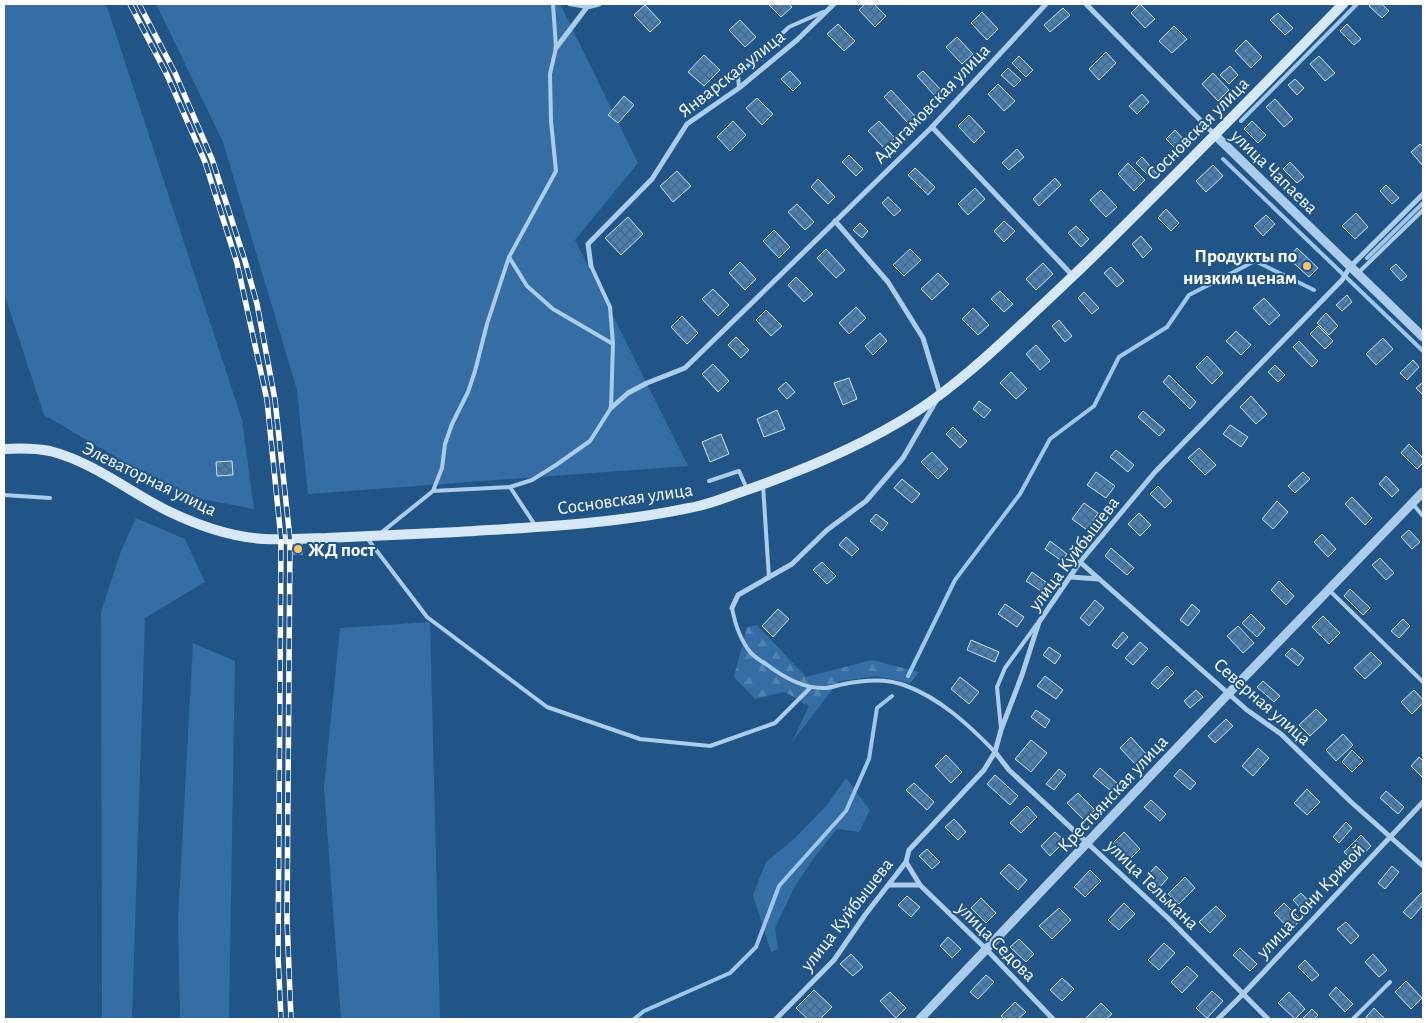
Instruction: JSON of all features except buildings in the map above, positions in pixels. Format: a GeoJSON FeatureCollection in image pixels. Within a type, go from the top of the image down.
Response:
{"type":"FeatureCollection","features":[{"type":"Feature","properties":{"kind":"main road","name":"Сосновская улица"},"geometry":{"type":"LineString","coordinates":[[285,539],[371,537],[536,527],[654,515],[695,507],[748,490],[826,459],[868,439],[915,412],[984,360],[1074,276],[1215,136],[1343,4]]}},
{"type":"Feature","properties":{"kind":"main road","name":"Элеваторная улица"},"geometry":{"type":"LineString","coordinates":[[4,448],[49,451],[83,463],[167,510],[231,535],[246,538],[285,539]]}},
{"type":"Feature","properties":{"kind":"street"},"geometry":{"type":"LineString","coordinates":[[556,48],[587,7],[599,4]]}},
{"type":"Feature","properties":{"kind":"street","name":"Январская улица"},"geometry":{"type":"LineString","coordinates":[[591,266],[588,244],[652,179],[688,124],[739,88],[798,40],[834,4]]}},
{"type":"Feature","properties":{"kind":"street","name":"Адыгамовская улица"},"geometry":{"type":"LineString","coordinates":[[611,408],[628,393],[684,368],[932,127],[1046,4]]}},
{"type":"Feature","properties":{"kind":"street","name":"улица Чапаева"},"geometry":{"type":"LineString","coordinates":[[1086,4],[1215,136],[1423,338]]}},
{"type":"Feature","properties":{"kind":"street"},"geometry":{"type":"LineString","coordinates":[[932,127],[1074,276]]}},
{"type":"Feature","properties":{"kind":"street","name":"улица Куйбышева"},"geometry":{"type":"LineString","coordinates":[[776,1019],[834,960],[865,915],[906,862],[908,850],[984,770],[995,752],[1039,622],[1080,562],[1155,472],[1342,280],[1350,267],[1423,194]]}},
{"type":"Feature","properties":{"kind":"street"},"geometry":{"type":"LineString","coordinates":[[835,221],[888,282],[923,338],[940,394]]}},
{"type":"Feature","properties":{"kind":"street","name":"Сосновская улица"},"geometry":{"type":"LineString","coordinates":[[732,608],[738,595],[792,564],[827,530],[866,501],[903,458],[940,394]]}},
{"type":"Feature","properties":{"kind":"street","name":"Крестьянская улица"},"geometry":{"type":"LineString","coordinates":[[920,1019],[1328,589],[1423,492]]}},
{"type":"Feature","properties":{"kind":"street","name":"Северная улица"},"geometry":{"type":"LineString","coordinates":[[1080,562],[1248,710],[1281,734],[1351,802],[1423,866]]}},
{"type":"Feature","properties":{"kind":"street"},"geometry":{"type":"LineString","coordinates":[[1070,577],[1099,579]]}},
{"type":"Feature","properties":{"kind":"street","name":"улица Тельмана"},"geometry":{"type":"LineString","coordinates":[[995,752],[1009,770],[1169,919],[1268,1019]]}},
{"type":"Feature","properties":{"kind":"street","name":"улица Сони Кривой"},"geometry":{"type":"LineString","coordinates":[[1218,1019],[1423,802]]}},
{"type":"Feature","properties":{"kind":"street","name":"улица Седова"},"geometry":{"type":"LineString","coordinates":[[906,862],[920,885],[987,950],[1052,1019]]}},
{"type":"Feature","properties":{"kind":"street"},"geometry":{"type":"LineString","coordinates":[[889,885],[920,885]]}},
{"type":"Feature","properties":{"kind":"lane"},"geometry":{"type":"LineString","coordinates":[[553,4],[556,48],[550,74],[551,121],[556,171],[509,257],[487,324],[475,371],[468,392],[452,424],[445,444],[442,468],[432,491],[371,537],[427,618],[547,707],[640,739],[710,746],[775,723],[811,687]]}},
{"type":"Feature","properties":{"kind":"lane"},"geometry":{"type":"LineString","coordinates":[[569,4],[587,7]]}},
{"type":"Feature","properties":{"kind":"lane"},"geometry":{"type":"LineString","coordinates":[[739,88],[738,75],[789,27],[828,11]]}},
{"type":"Feature","properties":{"kind":"lane"},"geometry":{"type":"LineString","coordinates":[[1357,274],[1423,210]]}},
{"type":"Feature","properties":{"kind":"lane"},"geometry":{"type":"LineString","coordinates":[[509,257],[527,286],[553,309],[613,344]]}},
{"type":"Feature","properties":{"kind":"lane"},"geometry":{"type":"LineString","coordinates":[[432,491],[510,488],[532,480],[590,441],[611,408],[613,344],[610,307],[591,266]]}},
{"type":"Feature","properties":{"kind":"lane"},"geometry":{"type":"LineString","coordinates":[[709,481],[739,472],[748,490]]}},
{"type":"Feature","properties":{"kind":"lane"},"geometry":{"type":"LineString","coordinates":[[763,484],[769,578]]}},
{"type":"Feature","properties":{"kind":"lane"},"geometry":{"type":"LineString","coordinates":[[510,488],[536,527]]}},
{"type":"Feature","properties":{"kind":"lane"},"geometry":{"type":"LineString","coordinates":[[4,495],[50,498]]}},
{"type":"Feature","properties":{"kind":"lane"},"geometry":{"type":"LineString","coordinates":[[1412,503],[1423,516]]}},
{"type":"Feature","properties":{"kind":"lane"},"geometry":{"type":"LineString","coordinates":[[1328,589],[1423,682]]}},
{"type":"Feature","properties":{"kind":"lane"},"geometry":{"type":"LineString","coordinates":[[732,608],[735,624],[742,640],[752,654],[778,674],[793,682],[811,687],[825,688],[846,683],[878,680],[903,684],[930,697],[952,712],[972,727],[995,752]]}},
{"type":"Feature","properties":{"kind":"lane"},"geometry":{"type":"LineString","coordinates":[[1001,730],[997,687],[1005,668],[1039,622]]}},
{"type":"Feature","properties":{"kind":"lane"},"geometry":{"type":"LineString","coordinates":[[1353,1019],[1390,982]]}},
{"type":"Feature","properties":{"kind":"green space"},"geometry":{"type":"Polygon","coordinates":[[[4,4],[106,4],[242,420],[254,509],[181,495],[44,415],[4,293],[4,4]]]}},
{"type":"Feature","properties":{"kind":"green space"},"geometry":{"type":"Polygon","coordinates":[[[156,4],[560,4],[638,163],[575,240],[688,466],[308,494],[297,390],[223,142],[156,4]]]}},
{"type":"Feature","properties":{"kind":"green space"},"geometry":{"type":"Polygon","coordinates":[[[136,518],[185,539],[205,582],[145,618],[132,1019],[102,1019],[101,612],[121,551],[136,518]]]}},
{"type":"Feature","properties":{"kind":"green space"},"geometry":{"type":"Polygon","coordinates":[[[430,622],[440,1019],[341,1019],[324,787],[340,628],[430,622]]]}},
{"type":"Feature","properties":{"kind":"green space"},"geometry":{"type":"Polygon","coordinates":[[[757,625],[806,677],[872,660],[919,672],[910,683],[877,676],[839,681],[792,742],[809,706],[785,692],[755,699],[734,677],[747,627],[757,625]]]}},
{"type":"Feature","properties":{"kind":"green space"},"geometry":{"type":"Polygon","coordinates":[[[193,643],[235,661],[229,1019],[180,1019],[178,919],[193,643]]]}},
{"type":"Feature","properties":{"kind":"green space"},"geometry":{"type":"Polygon","coordinates":[[[846,778],[870,810],[859,832],[837,829],[813,859],[795,886],[775,928],[778,949],[771,952],[753,895],[766,862],[795,838],[827,805],[846,778]]]}},
{"type":"Feature","properties":{"kind":"waterway"},"geometry":{"type":"LineString","coordinates":[[1241,121],[1357,4]]}},
{"type":"Feature","properties":{"kind":"waterway"},"geometry":{"type":"LineString","coordinates":[[1223,159],[1423,351]]}},
{"type":"Feature","properties":{"kind":"waterway"},"geometry":{"type":"LineString","coordinates":[[1367,258],[1423,203]]}},
{"type":"Feature","properties":{"kind":"waterway"},"geometry":{"type":"LineString","coordinates":[[908,676],[955,580],[1020,494],[1050,439],[1094,406],[1119,357],[1167,327],[1189,295],[1255,261],[1314,290]]}},
{"type":"Feature","properties":{"kind":"waterway"},"geometry":{"type":"LineString","coordinates":[[634,1019],[644,1011],[730,973],[756,947],[779,886],[846,811],[869,759],[877,708],[892,696]]}},
{"type":"Feature","properties":{"kind":"railway"},"geometry":{"type":"LineString","coordinates":[[130,4],[167,75],[205,162],[237,263],[267,400],[281,539],[278,956],[281,1019]]}},
{"type":"Feature","properties":{"kind":"railway"},"geometry":{"type":"LineString","coordinates":[[139,4],[175,73],[212,159],[257,304],[275,400],[290,539],[287,920],[291,1019]]}},
{"type":"Feature","properties":{"kind":"place","name":"Продукты по низким ценам"},"geometry":{"type":"Point","coordinates":[1307,266]}},
{"type":"Feature","properties":{"kind":"place","name":"ЖД пост"},"geometry":{"type":"Point","coordinates":[298,549]}}]}
